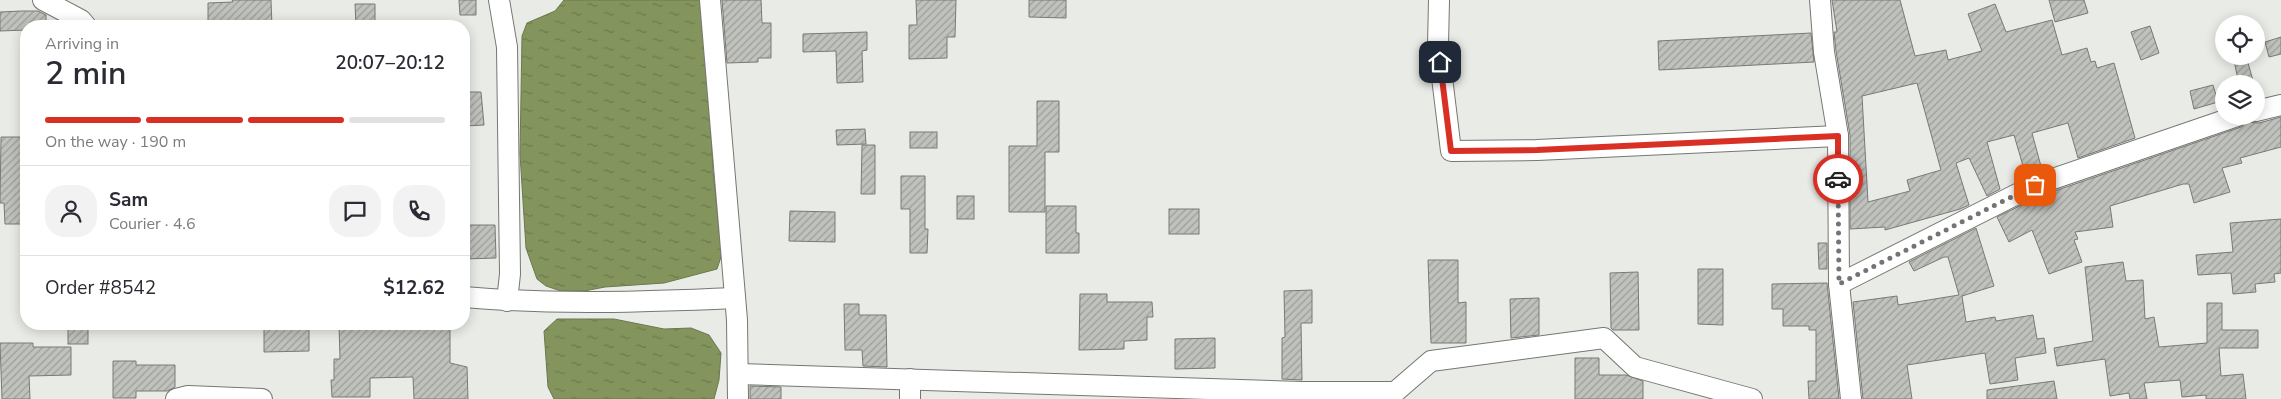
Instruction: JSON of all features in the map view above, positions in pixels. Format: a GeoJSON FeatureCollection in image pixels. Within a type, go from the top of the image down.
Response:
{"type":"FeatureCollection","features":[{"type":"Feature","properties":{"kind":"street"},"geometry":{"type":"LineString","coordinates":[[43,0],[81,20]]}},
{"type":"Feature","properties":{"kind":"street"},"geometry":{"type":"LineString","coordinates":[[499,0],[507,48],[510,274],[507,301]]}},
{"type":"Feature","properties":{"kind":"street"},"geometry":{"type":"LineString","coordinates":[[710,0],[735,298],[738,399]]}},
{"type":"Feature","properties":{"kind":"street"},"geometry":{"type":"LineString","coordinates":[[1439,0],[1438,45],[1451,151],[1537,150],[1838,136]]}},
{"type":"Feature","properties":{"kind":"street"},"geometry":{"type":"LineString","coordinates":[[1820,0],[1824,52],[1838,136],[1839,284],[1851,399]]}},
{"type":"Feature","properties":{"kind":"street"},"geometry":{"type":"LineString","coordinates":[[2265,109],[2281,105]]}},
{"type":"Feature","properties":{"kind":"street"},"geometry":{"type":"LineString","coordinates":[[1839,284],[2035,185],[2215,124]]}},
{"type":"Feature","properties":{"kind":"street"},"geometry":{"type":"LineString","coordinates":[[470,298],[507,301],[611,303],[735,298]]}},
{"type":"Feature","properties":{"kind":"street"},"geometry":{"type":"LineString","coordinates":[[738,374],[910,389],[1206,394],[1395,392],[1431,361],[1604,338],[1635,367],[1752,399]]}},
{"type":"Feature","properties":{"kind":"street"},"geometry":{"type":"LineString","coordinates":[[176,399],[188,396],[254,399]]}},
{"type":"Feature","properties":{"kind":"water"},"geometry":{"type":"Polygon","coordinates":[[[564,0],[705,0],[713,171],[721,247],[721,257],[717,269],[664,283],[605,287],[584,291],[561,291],[546,286],[537,279],[526,248],[520,154],[522,36],[527,23],[555,11],[564,0]]]}},
{"type":"Feature","properties":{"kind":"water"},"geometry":{"type":"Polygon","coordinates":[[[557,319],[614,319],[664,329],[691,328],[709,335],[721,353],[719,380],[714,399],[554,399],[548,387],[544,331],[557,319]]]}},
{"type":"Feature","properties":{"kind":"building"},"geometry":{"type":"Polygon","coordinates":[[[232,0],[271,0],[272,20],[208,20],[208,3],[233,2],[232,0]]]}},
{"type":"Feature","properties":{"kind":"building"},"geometry":{"type":"Polygon","coordinates":[[[459,0],[476,0],[476,15],[460,15],[459,0]]]}},
{"type":"Feature","properties":{"kind":"building"},"geometry":{"type":"Polygon","coordinates":[[[722,0],[761,0],[762,23],[771,23],[771,58],[758,58],[758,62],[727,63],[722,0]]]}},
{"type":"Feature","properties":{"kind":"building"},"geometry":{"type":"Polygon","coordinates":[[[916,0],[956,0],[955,37],[947,37],[947,58],[909,59],[909,25],[917,25],[916,0]]]}},
{"type":"Feature","properties":{"kind":"building"},"geometry":{"type":"Polygon","coordinates":[[[1029,0],[1066,0],[1066,18],[1029,17],[1029,0]]]}},
{"type":"Feature","properties":{"kind":"building"},"geometry":{"type":"Polygon","coordinates":[[[1832,0],[1900,0],[1915,56],[1946,50],[1948,60],[1982,51],[1968,14],[1995,4],[2006,32],[2052,20],[2062,55],[2087,48],[2091,62],[2095,61],[2097,68],[2114,63],[2135,138],[2078,158],[2068,123],[2032,133],[2042,170],[2026,176],[2014,135],[1987,142],[2000,189],[1987,196],[1969,158],[1956,163],[1969,205],[1885,230],[1885,227],[1850,229],[1850,135],[1836,51],[1834,32],[1837,32],[1832,0]],[[1917,83],[1862,96],[1868,202],[1910,191],[1907,180],[1941,170],[1917,83]]]}},
{"type":"Feature","properties":{"kind":"building"},"geometry":{"type":"Polygon","coordinates":[[[2049,0],[2084,0],[2088,13],[2055,22],[2049,0]]]}},
{"type":"Feature","properties":{"kind":"building"},"geometry":{"type":"Polygon","coordinates":[[[355,4],[375,4],[375,20],[356,20],[355,4]]]}},
{"type":"Feature","properties":{"kind":"building"},"geometry":{"type":"Polygon","coordinates":[[[38,11],[46,15],[46,20],[20,20],[20,30],[0,31],[0,12],[38,11]]]}},
{"type":"Feature","properties":{"kind":"building"},"geometry":{"type":"Polygon","coordinates":[[[2150,26],[2159,53],[2141,60],[2131,32],[2150,26]]]}},
{"type":"Feature","properties":{"kind":"building"},"geometry":{"type":"Polygon","coordinates":[[[867,32],[867,50],[862,51],[863,82],[837,83],[836,51],[803,52],[803,34],[867,32]]]}},
{"type":"Feature","properties":{"kind":"building"},"geometry":{"type":"Polygon","coordinates":[[[1811,33],[1814,62],[1659,70],[1658,41],[1811,33]]]}},
{"type":"Feature","properties":{"kind":"building"},"geometry":{"type":"Polygon","coordinates":[[[2281,37],[2281,54],[2269,57],[2265,42],[2281,37]]]}},
{"type":"Feature","properties":{"kind":"building"},"geometry":{"type":"Polygon","coordinates":[[[2235,65],[2249,65],[2251,75],[2237,75],[2235,65]]]}},
{"type":"Feature","properties":{"kind":"building"},"geometry":{"type":"Polygon","coordinates":[[[2213,85],[2215,103],[2194,109],[2190,91],[2213,85]]]}},
{"type":"Feature","properties":{"kind":"building"},"geometry":{"type":"Polygon","coordinates":[[[470,92],[481,92],[484,125],[470,126],[470,92]]]}},
{"type":"Feature","properties":{"kind":"building"},"geometry":{"type":"Polygon","coordinates":[[[1037,101],[1059,101],[1059,152],[1045,152],[1045,212],[1009,212],[1009,146],[1037,146],[1037,101]]]}},
{"type":"Feature","properties":{"kind":"building"},"geometry":{"type":"Polygon","coordinates":[[[2281,117],[2281,147],[2240,158],[2242,163],[2222,168],[2230,192],[2194,203],[2189,184],[2183,184],[2110,206],[2113,227],[2075,232],[2078,239],[2074,240],[2082,262],[2049,274],[2032,230],[2009,242],[1997,217],[2040,196],[2243,125],[2265,125],[2265,121],[2281,117]]]}},
{"type":"Feature","properties":{"kind":"building"},"geometry":{"type":"Polygon","coordinates":[[[865,129],[866,144],[837,145],[836,130],[865,129]]]}},
{"type":"Feature","properties":{"kind":"building"},"geometry":{"type":"Polygon","coordinates":[[[910,132],[937,132],[937,148],[910,148],[910,132]]]}},
{"type":"Feature","properties":{"kind":"building"},"geometry":{"type":"Polygon","coordinates":[[[1,137],[20,137],[20,224],[5,224],[4,203],[0,203],[1,137]]]}},
{"type":"Feature","properties":{"kind":"building"},"geometry":{"type":"Polygon","coordinates":[[[862,145],[875,145],[875,194],[861,194],[862,145]]]}},
{"type":"Feature","properties":{"kind":"building"},"geometry":{"type":"Polygon","coordinates":[[[901,176],[925,176],[925,229],[928,229],[927,253],[910,253],[910,209],[901,209],[901,176]]]}},
{"type":"Feature","properties":{"kind":"building"},"geometry":{"type":"Polygon","coordinates":[[[957,196],[974,196],[974,219],[957,219],[957,196]]]}},
{"type":"Feature","properties":{"kind":"building"},"geometry":{"type":"Polygon","coordinates":[[[1046,206],[1076,206],[1076,233],[1079,233],[1079,253],[1046,253],[1046,206]]]}},
{"type":"Feature","properties":{"kind":"building"},"geometry":{"type":"Polygon","coordinates":[[[1169,209],[1199,209],[1199,234],[1169,234],[1169,209]]]}},
{"type":"Feature","properties":{"kind":"building"},"geometry":{"type":"Polygon","coordinates":[[[790,211],[835,212],[835,242],[789,241],[790,211]]]}},
{"type":"Feature","properties":{"kind":"building"},"geometry":{"type":"Polygon","coordinates":[[[2281,219],[2281,273],[2274,274],[2275,282],[2255,284],[2256,292],[2233,294],[2231,273],[2198,275],[2196,255],[2233,252],[2230,223],[2281,219]]]}},
{"type":"Feature","properties":{"kind":"building"},"geometry":{"type":"Polygon","coordinates":[[[470,225],[495,225],[496,258],[470,259],[470,225]]]}},
{"type":"Feature","properties":{"kind":"building"},"geometry":{"type":"Polygon","coordinates":[[[1976,228],[1994,286],[1962,296],[1966,322],[1995,317],[1996,321],[2033,315],[2037,339],[2044,338],[2046,353],[2015,358],[2018,380],[1990,384],[1985,353],[1907,365],[1912,399],[1863,399],[1853,302],[1897,296],[1898,305],[1959,295],[1948,257],[1944,257],[1914,271],[1909,262],[1976,228]]]}},
{"type":"Feature","properties":{"kind":"building"},"geometry":{"type":"Polygon","coordinates":[[[1818,243],[1827,243],[1827,269],[1819,269],[1818,243]]]}},
{"type":"Feature","properties":{"kind":"building"},"geometry":{"type":"Polygon","coordinates":[[[1428,260],[1458,260],[1458,303],[1466,302],[1466,343],[1431,343],[1428,260]]]}},
{"type":"Feature","properties":{"kind":"building"},"geometry":{"type":"Polygon","coordinates":[[[2123,262],[2126,281],[2143,280],[2145,319],[2154,317],[2159,347],[2207,343],[2207,303],[2222,303],[2222,330],[2258,330],[2258,348],[2219,348],[2221,376],[2243,374],[2246,399],[2206,399],[2206,395],[2182,397],[2180,380],[2144,383],[2147,399],[2130,399],[2129,393],[2110,396],[2105,359],[2057,366],[2054,348],[2093,341],[2085,267],[2123,262]]]}},
{"type":"Feature","properties":{"kind":"building"},"geometry":{"type":"Polygon","coordinates":[[[1698,269],[1723,269],[1723,325],[1698,324],[1698,269]]]}},
{"type":"Feature","properties":{"kind":"building"},"geometry":{"type":"Polygon","coordinates":[[[1638,272],[1639,330],[1613,330],[1611,328],[1610,273],[1638,272]]]}},
{"type":"Feature","properties":{"kind":"building"},"geometry":{"type":"Polygon","coordinates":[[[1827,283],[1839,399],[1809,399],[1808,381],[1816,381],[1816,330],[1809,330],[1809,326],[1783,326],[1783,309],[1772,309],[1772,284],[1827,283]]]}},
{"type":"Feature","properties":{"kind":"building"},"geometry":{"type":"Polygon","coordinates":[[[1312,290],[1312,323],[1301,323],[1302,380],[1282,379],[1282,338],[1285,337],[1284,291],[1312,290]]]}},
{"type":"Feature","properties":{"kind":"building"},"geometry":{"type":"Polygon","coordinates":[[[1080,294],[1107,294],[1107,302],[1152,302],[1153,317],[1147,317],[1147,340],[1124,341],[1124,349],[1079,350],[1080,294]]]}},
{"type":"Feature","properties":{"kind":"building"},"geometry":{"type":"Polygon","coordinates":[[[1539,298],[1539,335],[1511,338],[1510,299],[1539,298]]]}},
{"type":"Feature","properties":{"kind":"building"},"geometry":{"type":"Polygon","coordinates":[[[844,304],[859,304],[859,315],[886,315],[887,367],[863,366],[862,350],[845,350],[844,304]]]}},
{"type":"Feature","properties":{"kind":"building"},"geometry":{"type":"Polygon","coordinates":[[[68,330],[88,330],[88,344],[68,344],[68,330]]]}},
{"type":"Feature","properties":{"kind":"building"},"geometry":{"type":"Polygon","coordinates":[[[264,330],[309,330],[309,351],[264,352],[264,330]]]}},
{"type":"Feature","properties":{"kind":"building"},"geometry":{"type":"Polygon","coordinates":[[[339,330],[450,330],[450,363],[467,367],[468,399],[414,399],[413,377],[370,378],[370,397],[332,397],[331,380],[334,380],[334,359],[340,359],[339,330]]]}},
{"type":"Feature","properties":{"kind":"building"},"geometry":{"type":"Polygon","coordinates":[[[1215,338],[1215,368],[1175,369],[1175,339],[1215,338]]]}},
{"type":"Feature","properties":{"kind":"building"},"geometry":{"type":"Polygon","coordinates":[[[0,343],[33,343],[33,347],[71,347],[71,375],[29,376],[30,399],[2,399],[0,343]]]}},
{"type":"Feature","properties":{"kind":"building"},"geometry":{"type":"Polygon","coordinates":[[[1575,358],[1599,358],[1599,375],[1626,375],[1643,381],[1643,399],[1575,399],[1575,358]]]}},
{"type":"Feature","properties":{"kind":"building"},"geometry":{"type":"Polygon","coordinates":[[[113,361],[136,361],[136,365],[175,365],[175,387],[167,391],[136,391],[136,398],[113,398],[113,361]]]}},
{"type":"Feature","properties":{"kind":"building"},"geometry":{"type":"Polygon","coordinates":[[[2054,381],[2057,399],[1987,399],[1987,390],[2054,381]]]}},
{"type":"Feature","properties":{"kind":"building"},"geometry":{"type":"Polygon","coordinates":[[[750,386],[781,387],[781,399],[750,399],[750,386]]]}},
{"type":"Feature","properties":{"kind":"way so far"},"geometry":{"type":"LineString","coordinates":[[1838,179],[1839,284],[2035,185]]}},
{"type":"Feature","properties":{"kind":"route"},"geometry":{"type":"LineString","coordinates":[[1440,62],[1451,151],[1537,150],[1838,136],[1838,179]]}}]}
